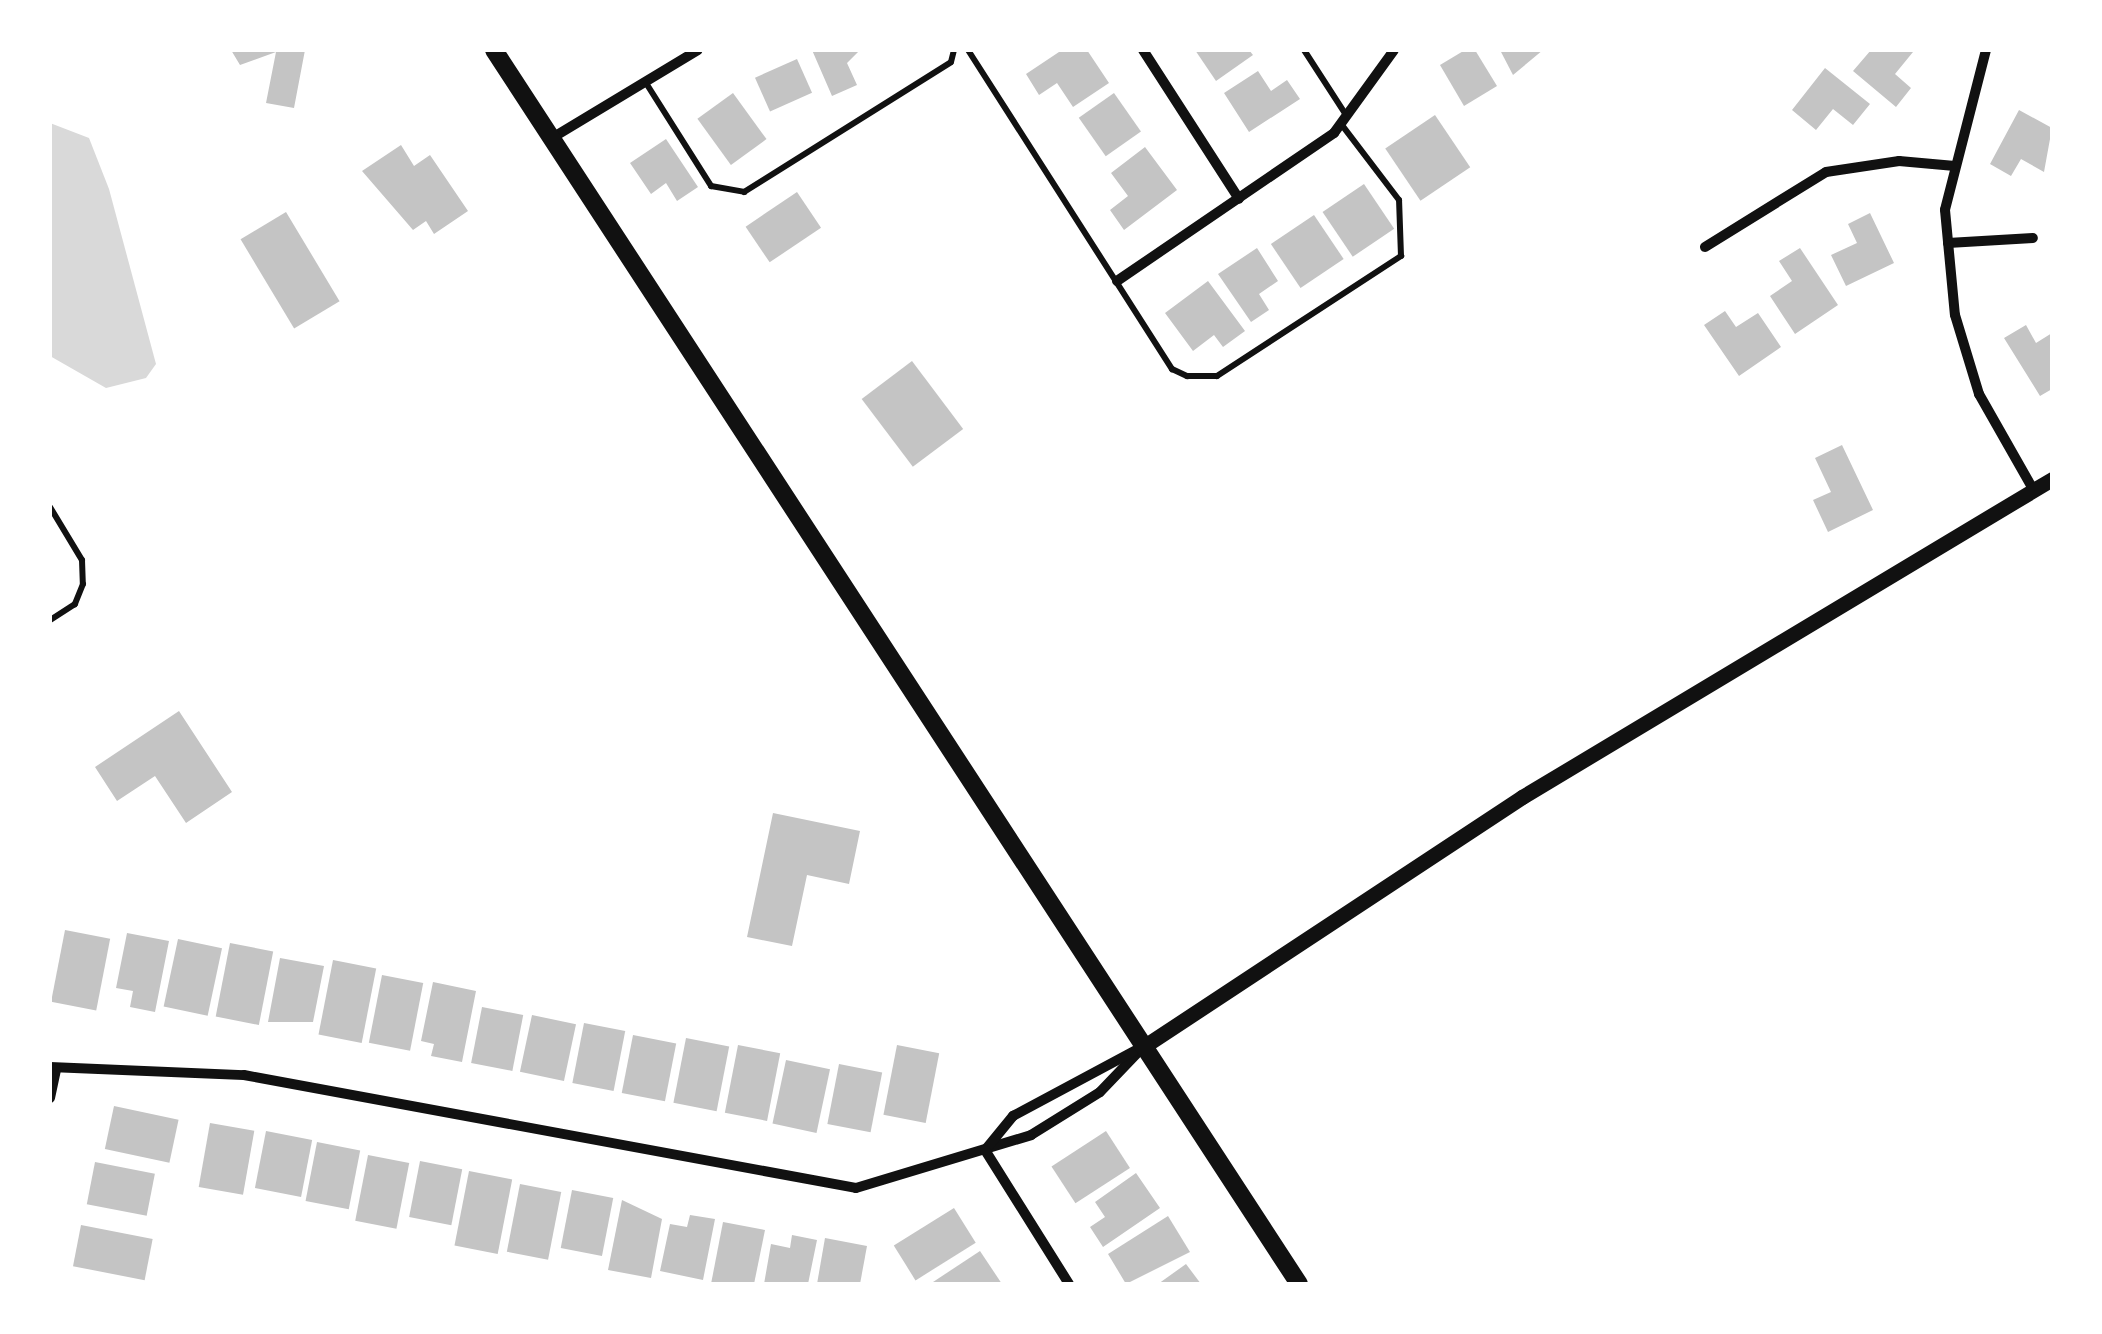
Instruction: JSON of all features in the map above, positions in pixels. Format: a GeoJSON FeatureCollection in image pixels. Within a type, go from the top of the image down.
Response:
{"type":"FeatureCollection","features":[{"type":"Feature","properties":{"kind":"main road"},"geometry":{"type":"LineString","coordinates":[[494,50],[1299,1284]]}},
{"type":"Feature","properties":{"kind":"street"},"geometry":{"type":"LineString","coordinates":[[552,138],[698,50]]}},
{"type":"Feature","properties":{"kind":"street"},"geometry":{"type":"LineString","coordinates":[[1143,50],[1239,199]]}},
{"type":"Feature","properties":{"kind":"street"},"geometry":{"type":"LineString","coordinates":[[1117,281],[1239,199],[1344,120],[1394,50]]}},
{"type":"Feature","properties":{"kind":"street"},"geometry":{"type":"LineString","coordinates":[[1986,50],[1955,166],[1948,244],[1955,315],[1978,394],[2034,490]]}},
{"type":"Feature","properties":{"kind":"street"},"geometry":{"type":"LineString","coordinates":[[1706,247],[1826,172],[1899,161],[1955,166]]}},
{"type":"Feature","properties":{"kind":"street"},"geometry":{"type":"LineString","coordinates":[[1948,244],[2033,238]]}},
{"type":"Feature","properties":{"kind":"street"},"geometry":{"type":"LineString","coordinates":[[985,1150],[1014,1116],[1144,1047],[1522,798],[2052,479]]}},
{"type":"Feature","properties":{"kind":"street"},"geometry":{"type":"LineString","coordinates":[[50,1098],[53,1068],[244,1075],[448,1106],[826,1186],[879,1183],[1031,1135],[1100,1092],[1144,1047]]}},
{"type":"Feature","properties":{"kind":"street"},"geometry":{"type":"LineString","coordinates":[[985,1150],[1069,1284]]}},
{"type":"Feature","properties":{"kind":"lane"},"geometry":{"type":"LineString","coordinates":[[646,82],[710,186],[744,192],[950,62],[954,50]]}},
{"type":"Feature","properties":{"kind":"lane"},"geometry":{"type":"LineString","coordinates":[[968,50],[1172,368],[1218,376],[1401,256],[1399,200],[1344,120],[1304,50]]}},
{"type":"Feature","properties":{"kind":"lane"},"geometry":{"type":"LineString","coordinates":[[50,507],[82,560],[84,584],[75,604],[50,620]]}},
{"type":"Feature","properties":{"kind":"shaded area"},"geometry":{"type":"Polygon","coordinates":[[[50,123],[89,138],[109,189],[156,364],[146,378],[106,388],[50,356],[50,123]]]}},
{"type":"Feature","properties":{"kind":"building"},"geometry":{"type":"Polygon","coordinates":[[[231,50],[305,50],[294,108],[266,103],[276,52],[240,65],[231,50]]]}},
{"type":"Feature","properties":{"kind":"building"},"geometry":{"type":"Polygon","coordinates":[[[812,50],[860,50],[847,63],[857,85],[832,96],[812,50]]]}},
{"type":"Feature","properties":{"kind":"building"},"geometry":{"type":"Polygon","coordinates":[[[1062,50],[1087,50],[1109,83],[1073,107],[1057,83],[1039,95],[1026,74],[1062,50]]]}},
{"type":"Feature","properties":{"kind":"building"},"geometry":{"type":"Polygon","coordinates":[[[1195,50],[1249,50],[1253,55],[1216,81],[1195,50]]]}},
{"type":"Feature","properties":{"kind":"building"},"geometry":{"type":"Polygon","coordinates":[[[1465,50],[1475,50],[1497,86],[1464,106],[1440,65],[1465,50]]]}},
{"type":"Feature","properties":{"kind":"building"},"geometry":{"type":"Polygon","coordinates":[[[1500,50],[1543,50],[1513,75],[1500,50]]]}},
{"type":"Feature","properties":{"kind":"building"},"geometry":{"type":"Polygon","coordinates":[[[1871,50],[1913,52],[1895,74],[1911,88],[1896,107],[1853,71],[1871,50]]]}},
{"type":"Feature","properties":{"kind":"building"},"geometry":{"type":"Polygon","coordinates":[[[797,59],[812,93],[770,112],[755,78],[797,59]]]}},
{"type":"Feature","properties":{"kind":"building"},"geometry":{"type":"Polygon","coordinates":[[[1825,68],[1870,104],[1853,125],[1833,109],[1816,130],[1792,110],[1825,68]]]}},
{"type":"Feature","properties":{"kind":"building"},"geometry":{"type":"Polygon","coordinates":[[[1258,71],[1271,91],[1287,80],[1300,99],[1249,132],[1224,93],[1258,71]]]}},
{"type":"Feature","properties":{"kind":"building"},"geometry":{"type":"Polygon","coordinates":[[[733,93],[767,139],[731,165],[697,119],[733,93]]]}},
{"type":"Feature","properties":{"kind":"building"},"geometry":{"type":"Polygon","coordinates":[[[1114,93],[1141,132],[1106,156],[1079,118],[1114,93]]]}},
{"type":"Feature","properties":{"kind":"building"},"geometry":{"type":"Polygon","coordinates":[[[2019,110],[2052,128],[2044,172],[2021,159],[2011,176],[1990,164],[2019,110]]]}},
{"type":"Feature","properties":{"kind":"building"},"geometry":{"type":"Polygon","coordinates":[[[1435,115],[1470,167],[1420,201],[1385,149],[1435,115]]]}},
{"type":"Feature","properties":{"kind":"building"},"geometry":{"type":"Polygon","coordinates":[[[666,139],[698,187],[677,201],[666,183],[651,194],[630,163],[666,139]]]}},
{"type":"Feature","properties":{"kind":"building"},"geometry":{"type":"Polygon","coordinates":[[[401,145],[414,166],[430,155],[468,211],[434,234],[426,221],[413,230],[362,171],[401,145]]]}},
{"type":"Feature","properties":{"kind":"building"},"geometry":{"type":"Polygon","coordinates":[[[1145,147],[1177,190],[1124,230],[1110,210],[1128,196],[1111,173],[1145,147]]]}},
{"type":"Feature","properties":{"kind":"building"},"geometry":{"type":"Polygon","coordinates":[[[1364,184],[1394,229],[1353,257],[1323,212],[1364,184]]]}},
{"type":"Feature","properties":{"kind":"building"},"geometry":{"type":"Polygon","coordinates":[[[797,192],[821,228],[770,262],[746,227],[797,192]]]}},
{"type":"Feature","properties":{"kind":"building"},"geometry":{"type":"Polygon","coordinates":[[[286,212],[340,301],[294,328],[241,239],[286,212]]]}},
{"type":"Feature","properties":{"kind":"building"},"geometry":{"type":"Polygon","coordinates":[[[1870,213],[1894,263],[1846,286],[1831,255],[1857,243],[1848,224],[1870,213]]]}},
{"type":"Feature","properties":{"kind":"building"},"geometry":{"type":"Polygon","coordinates":[[[1314,215],[1344,259],[1301,288],[1271,244],[1314,215]]]}},
{"type":"Feature","properties":{"kind":"building"},"geometry":{"type":"Polygon","coordinates":[[[1257,248],[1278,281],[1259,294],[1269,310],[1251,322],[1218,274],[1257,248]]]}},
{"type":"Feature","properties":{"kind":"building"},"geometry":{"type":"Polygon","coordinates":[[[1800,248],[1838,305],[1795,334],[1770,296],[1792,281],[1779,261],[1800,248]]]}},
{"type":"Feature","properties":{"kind":"building"},"geometry":{"type":"Polygon","coordinates":[[[1208,281],[1245,331],[1223,347],[1214,335],[1193,351],[1165,313],[1208,281]]]}},
{"type":"Feature","properties":{"kind":"building"},"geometry":{"type":"Polygon","coordinates":[[[1725,311],[1736,327],[1758,313],[1781,347],[1739,376],[1704,325],[1725,311]]]}},
{"type":"Feature","properties":{"kind":"building"},"geometry":{"type":"Polygon","coordinates":[[[2026,325],[2036,343],[2052,333],[2052,389],[2040,396],[2004,338],[2026,325]]]}},
{"type":"Feature","properties":{"kind":"building"},"geometry":{"type":"Polygon","coordinates":[[[912,361],[963,429],[913,467],[862,399],[912,361]]]}},
{"type":"Feature","properties":{"kind":"building"},"geometry":{"type":"Polygon","coordinates":[[[1842,445],[1873,510],[1828,532],[1813,500],[1831,492],[1815,458],[1842,445]]]}},
{"type":"Feature","properties":{"kind":"building"},"geometry":{"type":"Polygon","coordinates":[[[179,711],[232,792],[186,823],[155,776],[117,801],[95,767],[179,711]]]}},
{"type":"Feature","properties":{"kind":"building"},"geometry":{"type":"Polygon","coordinates":[[[773,813],[860,831],[849,884],[807,875],[792,946],[747,937],[773,813]]]}},
{"type":"Feature","properties":{"kind":"building"},"geometry":{"type":"Polygon","coordinates":[[[65,930],[110,939],[96,1010],[51,1002],[65,930]]]}},
{"type":"Feature","properties":{"kind":"building"},"geometry":{"type":"Polygon","coordinates":[[[127,933],[169,941],[155,1012],[130,1007],[133,991],[116,988],[127,933]]]}},
{"type":"Feature","properties":{"kind":"building"},"geometry":{"type":"Polygon","coordinates":[[[178,939],[222,948],[208,1016],[164,1006],[178,939]]]}},
{"type":"Feature","properties":{"kind":"building"},"geometry":{"type":"Polygon","coordinates":[[[230,943],[273,951],[259,1025],[216,1017],[230,943]]]}},
{"type":"Feature","properties":{"kind":"building"},"geometry":{"type":"Polygon","coordinates":[[[280,958],[324,966],[313,1022],[268,1022],[280,958]]]}},
{"type":"Feature","properties":{"kind":"building"},"geometry":{"type":"Polygon","coordinates":[[[333,960],[376,968],[362,1043],[318,1035],[333,960]]]}},
{"type":"Feature","properties":{"kind":"building"},"geometry":{"type":"Polygon","coordinates":[[[382,975],[423,983],[410,1051],[369,1043],[382,975]]]}},
{"type":"Feature","properties":{"kind":"building"},"geometry":{"type":"Polygon","coordinates":[[[433,982],[476,991],[462,1062],[431,1056],[434,1044],[421,1041],[433,982]]]}},
{"type":"Feature","properties":{"kind":"building"},"geometry":{"type":"Polygon","coordinates":[[[482,1007],[523,1015],[512,1071],[471,1063],[482,1007]]]}},
{"type":"Feature","properties":{"kind":"building"},"geometry":{"type":"Polygon","coordinates":[[[532,1015],[576,1024],[564,1081],[520,1072],[532,1015]]]}},
{"type":"Feature","properties":{"kind":"building"},"geometry":{"type":"Polygon","coordinates":[[[584,1023],[625,1031],[614,1091],[572,1083],[584,1023]]]}},
{"type":"Feature","properties":{"kind":"building"},"geometry":{"type":"Polygon","coordinates":[[[633,1035],[676,1043],[665,1101],[622,1093],[633,1035]]]}},
{"type":"Feature","properties":{"kind":"building"},"geometry":{"type":"Polygon","coordinates":[[[686,1038],[729,1046],[717,1111],[673,1103],[686,1038]]]}},
{"type":"Feature","properties":{"kind":"building"},"geometry":{"type":"Polygon","coordinates":[[[738,1045],[780,1053],[767,1121],[725,1113],[738,1045]]]}},
{"type":"Feature","properties":{"kind":"building"},"geometry":{"type":"Polygon","coordinates":[[[897,1045],[939,1053],[926,1123],[883,1115],[897,1045]]]}},
{"type":"Feature","properties":{"kind":"building"},"geometry":{"type":"Polygon","coordinates":[[[786,1060],[830,1069],[817,1133],[772,1124],[786,1060]]]}},
{"type":"Feature","properties":{"kind":"building"},"geometry":{"type":"Polygon","coordinates":[[[839,1064],[882,1072],[871,1132],[827,1124],[839,1064]]]}},
{"type":"Feature","properties":{"kind":"building"},"geometry":{"type":"Polygon","coordinates":[[[114,1106],[179,1120],[169,1163],[105,1149],[114,1106]]]}},
{"type":"Feature","properties":{"kind":"building"},"geometry":{"type":"Polygon","coordinates":[[[210,1123],[254,1131],[243,1195],[199,1187],[210,1123]]]}},
{"type":"Feature","properties":{"kind":"building"},"geometry":{"type":"Polygon","coordinates":[[[266,1131],[312,1140],[301,1197],[255,1188],[266,1131]]]}},
{"type":"Feature","properties":{"kind":"building"},"geometry":{"type":"Polygon","coordinates":[[[1106,1131],[1130,1168],[1075,1203],[1051,1166],[1106,1131]]]}},
{"type":"Feature","properties":{"kind":"building"},"geometry":{"type":"Polygon","coordinates":[[[317,1142],[360,1150],[349,1209],[306,1201],[317,1142]]]}},
{"type":"Feature","properties":{"kind":"building"},"geometry":{"type":"Polygon","coordinates":[[[368,1155],[409,1163],[396,1229],[355,1221],[368,1155]]]}},
{"type":"Feature","properties":{"kind":"building"},"geometry":{"type":"Polygon","coordinates":[[[420,1161],[462,1169],[451,1225],[409,1217],[420,1161]]]}},
{"type":"Feature","properties":{"kind":"building"},"geometry":{"type":"Polygon","coordinates":[[[95,1162],[155,1174],[147,1216],[87,1204],[95,1162]]]}},
{"type":"Feature","properties":{"kind":"building"},"geometry":{"type":"Polygon","coordinates":[[[469,1171],[512,1179],[498,1254],[454,1246],[469,1171]]]}},
{"type":"Feature","properties":{"kind":"building"},"geometry":{"type":"Polygon","coordinates":[[[1136,1173],[1160,1208],[1103,1247],[1090,1227],[1105,1217],[1095,1202],[1136,1173]]]}},
{"type":"Feature","properties":{"kind":"building"},"geometry":{"type":"Polygon","coordinates":[[[520,1184],[561,1192],[548,1260],[507,1252],[520,1184]]]}},
{"type":"Feature","properties":{"kind":"building"},"geometry":{"type":"Polygon","coordinates":[[[572,1190],[613,1198],[602,1256],[561,1248],[572,1190]]]}},
{"type":"Feature","properties":{"kind":"building"},"geometry":{"type":"Polygon","coordinates":[[[622,1200],[662,1219],[651,1278],[608,1270],[622,1200]]]}},
{"type":"Feature","properties":{"kind":"building"},"geometry":{"type":"Polygon","coordinates":[[[954,1208],[976,1243],[916,1280],[894,1246],[954,1208]]]}},
{"type":"Feature","properties":{"kind":"building"},"geometry":{"type":"Polygon","coordinates":[[[690,1215],[715,1219],[703,1280],[660,1271],[670,1224],[687,1227],[690,1215]]]}},
{"type":"Feature","properties":{"kind":"building"},"geometry":{"type":"Polygon","coordinates":[[[1168,1216],[1190,1252],[1126,1284],[1108,1254],[1168,1216]]]}},
{"type":"Feature","properties":{"kind":"building"},"geometry":{"type":"Polygon","coordinates":[[[723,1222],[765,1230],[754,1284],[711,1284],[723,1222]]]}},
{"type":"Feature","properties":{"kind":"building"},"geometry":{"type":"Polygon","coordinates":[[[81,1225],[153,1239],[145,1280],[73,1266],[81,1225]]]}},
{"type":"Feature","properties":{"kind":"building"},"geometry":{"type":"Polygon","coordinates":[[[792,1235],[817,1240],[808,1284],[764,1284],[771,1244],[790,1248],[792,1235]]]}},
{"type":"Feature","properties":{"kind":"building"},"geometry":{"type":"Polygon","coordinates":[[[825,1238],[867,1246],[860,1284],[817,1284],[825,1238]]]}},
{"type":"Feature","properties":{"kind":"building"},"geometry":{"type":"Polygon","coordinates":[[[980,1251],[1002,1284],[930,1284],[980,1251]]]}},
{"type":"Feature","properties":{"kind":"building"},"geometry":{"type":"Polygon","coordinates":[[[1186,1264],[1201,1284],[1158,1284],[1186,1264]]]}}]}
